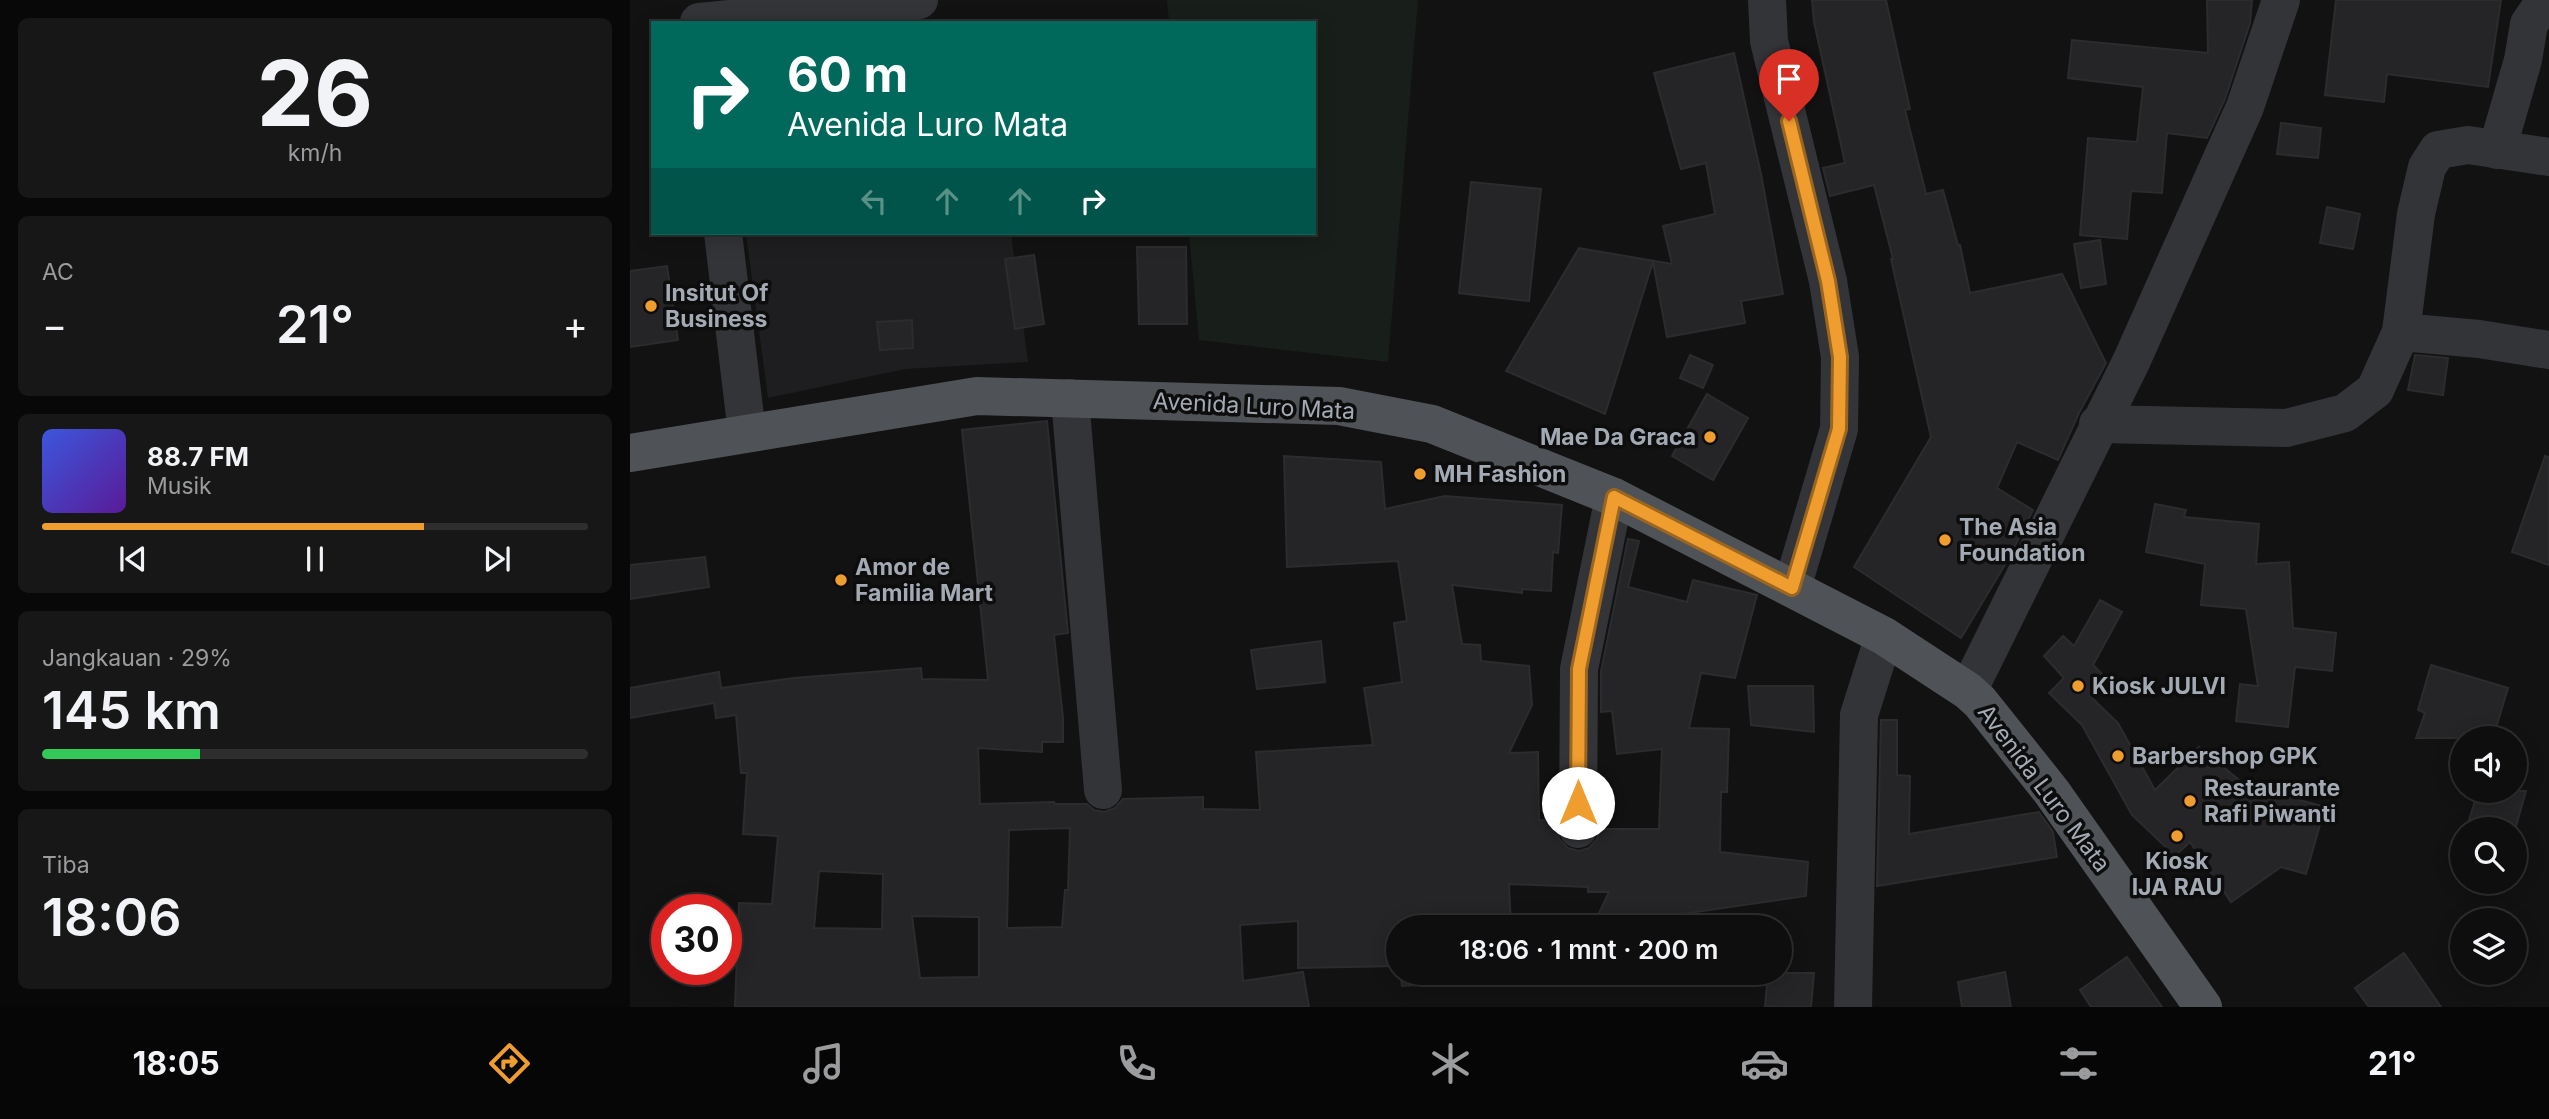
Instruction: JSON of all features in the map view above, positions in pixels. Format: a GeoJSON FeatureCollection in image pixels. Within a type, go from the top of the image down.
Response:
{"type":"FeatureCollection","features":[{"type":"Feature","properties":{"kind":"main road","name":"Avenida Luro Mata"},"geometry":{"type":"LineString","coordinates":[[630,453],[977,396],[1339,406],[1432,424],[1614,497],[1884,636],[1968,691],[1980,702],[2051,792],[2203,1007]]}},
{"type":"Feature","properties":{"kind":"street"},"geometry":{"type":"LineString","coordinates":[[698,15],[919,0]]}},
{"type":"Feature","properties":{"kind":"street"},"geometry":{"type":"LineString","coordinates":[[1767,0],[1769,41],[1828,281],[1840,357],[1839,429],[1792,588]]}},
{"type":"Feature","properties":{"kind":"street"},"geometry":{"type":"LineString","coordinates":[[1968,691],[2131,362],[2245,107],[2281,0]]}},
{"type":"Feature","properties":{"kind":"street"},"geometry":{"type":"LineString","coordinates":[[2497,149],[2523,60],[2529,24],[2540,8],[2549,6]]}},
{"type":"Feature","properties":{"kind":"street"},"geometry":{"type":"LineString","coordinates":[[2098,424],[2286,428],[2345,413],[2375,390],[2401,331],[2416,214],[2427,167],[2438,150],[2468,145],[2549,157]]}},
{"type":"Feature","properties":{"kind":"street"},"geometry":{"type":"LineString","coordinates":[[723,235],[747,433]]}},
{"type":"Feature","properties":{"kind":"street"},"geometry":{"type":"LineString","coordinates":[[2401,331],[2549,350]]}},
{"type":"Feature","properties":{"kind":"street"},"geometry":{"type":"LineString","coordinates":[[1070,398],[1103,790]]}},
{"type":"Feature","properties":{"kind":"street"},"geometry":{"type":"LineString","coordinates":[[1578,829],[1579,669],[1614,497]]}},
{"type":"Feature","properties":{"kind":"street"},"geometry":{"type":"LineString","coordinates":[[1853,1007],[1859,715],[1884,636]]}},
{"type":"Feature","properties":{"kind":"shaded area"},"geometry":{"type":"Polygon","coordinates":[[[1167,0],[1418,0],[1388,362],[1199,340],[1189,235],[1316,235],[1316,21],[1169,21],[1167,0]]]}},
{"type":"Feature","properties":{"kind":"shaded area"},"geometry":{"type":"Polygon","coordinates":[[[746,235],[1011,235],[1028,362],[905,369],[768,398],[746,235]]]}},
{"type":"Feature","properties":{"kind":"building"},"geometry":{"type":"Polygon","coordinates":[[[1812,0],[1886,0],[1910,109],[1905,110],[1926,194],[1943,190],[1960,245],[1970,293],[2062,274],[2106,363],[2058,460],[2017,442],[1997,488],[2033,510],[2009,558],[1961,638],[1854,567],[1931,437],[1893,259],[1874,185],[1830,196],[1823,168],[1845,163],[1814,22],[1812,0]]]}},
{"type":"Feature","properties":{"kind":"building"},"geometry":{"type":"Polygon","coordinates":[[[2207,0],[2252,0],[2250,23],[2225,99],[2207,138],[2167,133],[2162,193],[2131,191],[2127,239],[2080,235],[2088,138],[2137,142],[2143,87],[2068,78],[2072,40],[2208,53],[2207,0]]]}},
{"type":"Feature","properties":{"kind":"building"},"geometry":{"type":"Polygon","coordinates":[[[2336,0],[2501,0],[2488,87],[2387,74],[2384,102],[2325,95],[2336,0]]]}},
{"type":"Feature","properties":{"kind":"building"},"geometry":{"type":"Polygon","coordinates":[[[1734,53],[1761,174],[1783,294],[1741,301],[1745,323],[1667,337],[1653,262],[1605,414],[1506,371],[1579,248],[1672,264],[1663,226],[1715,214],[1706,163],[1681,169],[1654,73],[1734,53]]]}},
{"type":"Feature","properties":{"kind":"building"},"geometry":{"type":"Polygon","coordinates":[[[2281,123],[2321,128],[2318,158],[2277,154],[2281,123]]]}},
{"type":"Feature","properties":{"kind":"building"},"geometry":{"type":"Polygon","coordinates":[[[1471,182],[1541,189],[1529,301],[1459,293],[1471,182]]]}},
{"type":"Feature","properties":{"kind":"building"},"geometry":{"type":"Polygon","coordinates":[[[2327,207],[2360,214],[2353,249],[2320,243],[2327,207]]]}},
{"type":"Feature","properties":{"kind":"building"},"geometry":{"type":"Polygon","coordinates":[[[2100,240],[2106,284],[2081,288],[2074,244],[2100,240]]]}},
{"type":"Feature","properties":{"kind":"building"},"geometry":{"type":"Polygon","coordinates":[[[1137,247],[1186,247],[1187,324],[1139,324],[1137,247]]]}},
{"type":"Feature","properties":{"kind":"building"},"geometry":{"type":"Polygon","coordinates":[[[1034,255],[1044,324],[1015,329],[1005,259],[1034,255]]]}},
{"type":"Feature","properties":{"kind":"building","name":"Insitut Of Business"},"geometry":{"type":"Polygon","coordinates":[[[667,266],[678,340],[630,347],[630,271],[667,266]]]}},
{"type":"Feature","properties":{"kind":"building"},"geometry":{"type":"Polygon","coordinates":[[[912,320],[913,348],[880,350],[877,322],[912,320]]]}},
{"type":"Feature","properties":{"kind":"building"},"geometry":{"type":"Polygon","coordinates":[[[1690,355],[1713,365],[1703,388],[1680,378],[1690,355]]]}},
{"type":"Feature","properties":{"kind":"building"},"geometry":{"type":"Polygon","coordinates":[[[2415,355],[2448,358],[2443,395],[2408,390],[2415,355]]]}},
{"type":"Feature","properties":{"kind":"building","name":"Mae Da Graca"},"geometry":{"type":"Polygon","coordinates":[[[1707,394],[1748,418],[1713,480],[1672,456],[1707,394]]]}},
{"type":"Feature","properties":{"kind":"building"},"geometry":{"type":"Polygon","coordinates":[[[1047,421],[1068,633],[1054,635],[1063,742],[1042,742],[1042,752],[978,748],[980,804],[1087,804],[1094,810],[1104,812],[1115,808],[1123,799],[1203,797],[1203,809],[1260,810],[1256,752],[1373,745],[1364,688],[1402,682],[1394,623],[1407,621],[1398,561],[1287,567],[1284,456],[1381,462],[1385,509],[1445,496],[1562,505],[1558,553],[1553,552],[1551,591],[1522,589],[1522,593],[1452,585],[1462,644],[1480,645],[1481,661],[1529,666],[1532,705],[1509,753],[1538,752],[1539,820],[1556,821],[1559,839],[1568,848],[1579,851],[1589,848],[1597,839],[1600,829],[1659,829],[1662,749],[1617,754],[1612,711],[1601,712],[1601,671],[1628,539],[1639,541],[1628,587],[1687,602],[1693,580],[1757,595],[1735,678],[1701,673],[1689,728],[1729,729],[1727,792],[1721,792],[1720,852],[1808,862],[1806,896],[1682,915],[1598,915],[1609,892],[1588,892],[1588,887],[1509,884],[1510,915],[1386,915],[1386,966],[1298,968],[1298,921],[1240,925],[1243,981],[1303,972],[1309,1007],[735,1007],[736,985],[742,985],[742,903],[772,904],[778,836],[743,834],[747,773],[741,773],[736,715],[716,718],[714,703],[630,718],[630,688],[719,672],[721,688],[794,678],[921,668],[922,679],[988,680],[962,430],[1047,421]],[[1070,828],[1009,830],[1007,928],[1062,927],[1065,890],[1068,890],[1070,828]],[[819,871],[814,928],[882,929],[883,874],[819,871]],[[912,916],[920,978],[979,977],[979,917],[912,916]]]}},
{"type":"Feature","properties":{"kind":"building"},"geometry":{"type":"Polygon","coordinates":[[[2545,456],[2549,457],[2549,565],[2512,552],[2545,456]]]}},
{"type":"Feature","properties":{"kind":"building"},"geometry":{"type":"Polygon","coordinates":[[[2155,504],[2186,510],[2184,517],[2259,524],[2256,564],[2289,562],[2293,628],[2336,633],[2332,671],[2295,667],[2288,727],[2236,721],[2240,684],[2258,686],[2246,609],[2201,605],[2205,564],[2146,552],[2155,504]]]}},
{"type":"Feature","properties":{"kind":"building"},"geometry":{"type":"Polygon","coordinates":[[[705,557],[709,587],[630,599],[630,565],[705,557]]]}},
{"type":"Feature","properties":{"kind":"building"},"geometry":{"type":"Polygon","coordinates":[[[2100,600],[2122,612],[2093,665],[2107,679],[2090,696],[2118,723],[2155,790],[2199,747],[2244,784],[2325,807],[2306,874],[2281,867],[2231,902],[2190,842],[2175,856],[2132,815],[2082,725],[2049,693],[2064,678],[2044,656],[2063,636],[2074,646],[2100,600]]]}},
{"type":"Feature","properties":{"kind":"building"},"geometry":{"type":"Polygon","coordinates":[[[1321,641],[1325,682],[1257,689],[1251,650],[1321,641]]]}},
{"type":"Feature","properties":{"kind":"building"},"geometry":{"type":"Polygon","coordinates":[[[2431,665],[2508,688],[2497,726],[2450,726],[2450,738],[2416,738],[2425,713],[2418,710],[2431,665]]]}},
{"type":"Feature","properties":{"kind":"building"},"geometry":{"type":"Polygon","coordinates":[[[1748,686],[1813,686],[1814,732],[1751,725],[1748,686]]]}},
{"type":"Feature","properties":{"kind":"building"},"geometry":{"type":"Polygon","coordinates":[[[1881,720],[1897,720],[1897,775],[1910,776],[1909,834],[2039,812],[2053,832],[2057,857],[1877,886],[1881,720]]]}},
{"type":"Feature","properties":{"kind":"building"},"geometry":{"type":"Polygon","coordinates":[[[2474,803],[2523,803],[2519,817],[2470,817],[2474,803]]]}},
{"type":"Feature","properties":{"kind":"building"},"geometry":{"type":"Polygon","coordinates":[[[2404,953],[2441,1007],[2369,1007],[2355,988],[2404,953]]]}},
{"type":"Feature","properties":{"kind":"building"},"geometry":{"type":"Polygon","coordinates":[[[2127,957],[2162,1007],[2091,1007],[2080,990],[2127,957]]]}},
{"type":"Feature","properties":{"kind":"building"},"geometry":{"type":"Polygon","coordinates":[[[2005,972],[2011,1007],[1962,1007],[1958,982],[2005,972]]]}},
{"type":"Feature","properties":{"kind":"building"},"geometry":{"type":"Polygon","coordinates":[[[1792,973],[1814,973],[1811,1007],[1765,1007],[1767,985],[1792,985],[1792,973]]]}},
{"type":"Feature","properties":{"kind":"place","name":"Insitut Of Business"},"geometry":{"type":"Point","coordinates":[651,306]}},
{"type":"Feature","properties":{"kind":"place","name":"Mae Da Graca"},"geometry":{"type":"Point","coordinates":[1710,437]}},
{"type":"Feature","properties":{"kind":"place","name":"MH Fashion"},"geometry":{"type":"Point","coordinates":[1420,474]}},
{"type":"Feature","properties":{"kind":"place","name":"The Asia Foundation"},"geometry":{"type":"Point","coordinates":[1945,540]}},
{"type":"Feature","properties":{"kind":"place","name":"Amor de Familia Mart"},"geometry":{"type":"Point","coordinates":[841,580]}},
{"type":"Feature","properties":{"kind":"place","name":"Kiosk JULVI"},"geometry":{"type":"Point","coordinates":[2078,686]}},
{"type":"Feature","properties":{"kind":"place","name":"Barbershop GPK"},"geometry":{"type":"Point","coordinates":[2118,756]}},
{"type":"Feature","properties":{"kind":"place","name":"Restaurante Rafi Piwanti"},"geometry":{"type":"Point","coordinates":[2190,801]}},
{"type":"Feature","properties":{"kind":"place","name":"Kiosk IJA RAU"},"geometry":{"type":"Point","coordinates":[2177,836]}},
{"type":"Feature","properties":{"kind":"route"},"geometry":{"type":"LineString","coordinates":[[1578,803],[1579,669],[1614,497],[1792,588],[1839,429],[1840,357],[1828,281],[1789,121]]}}]}
